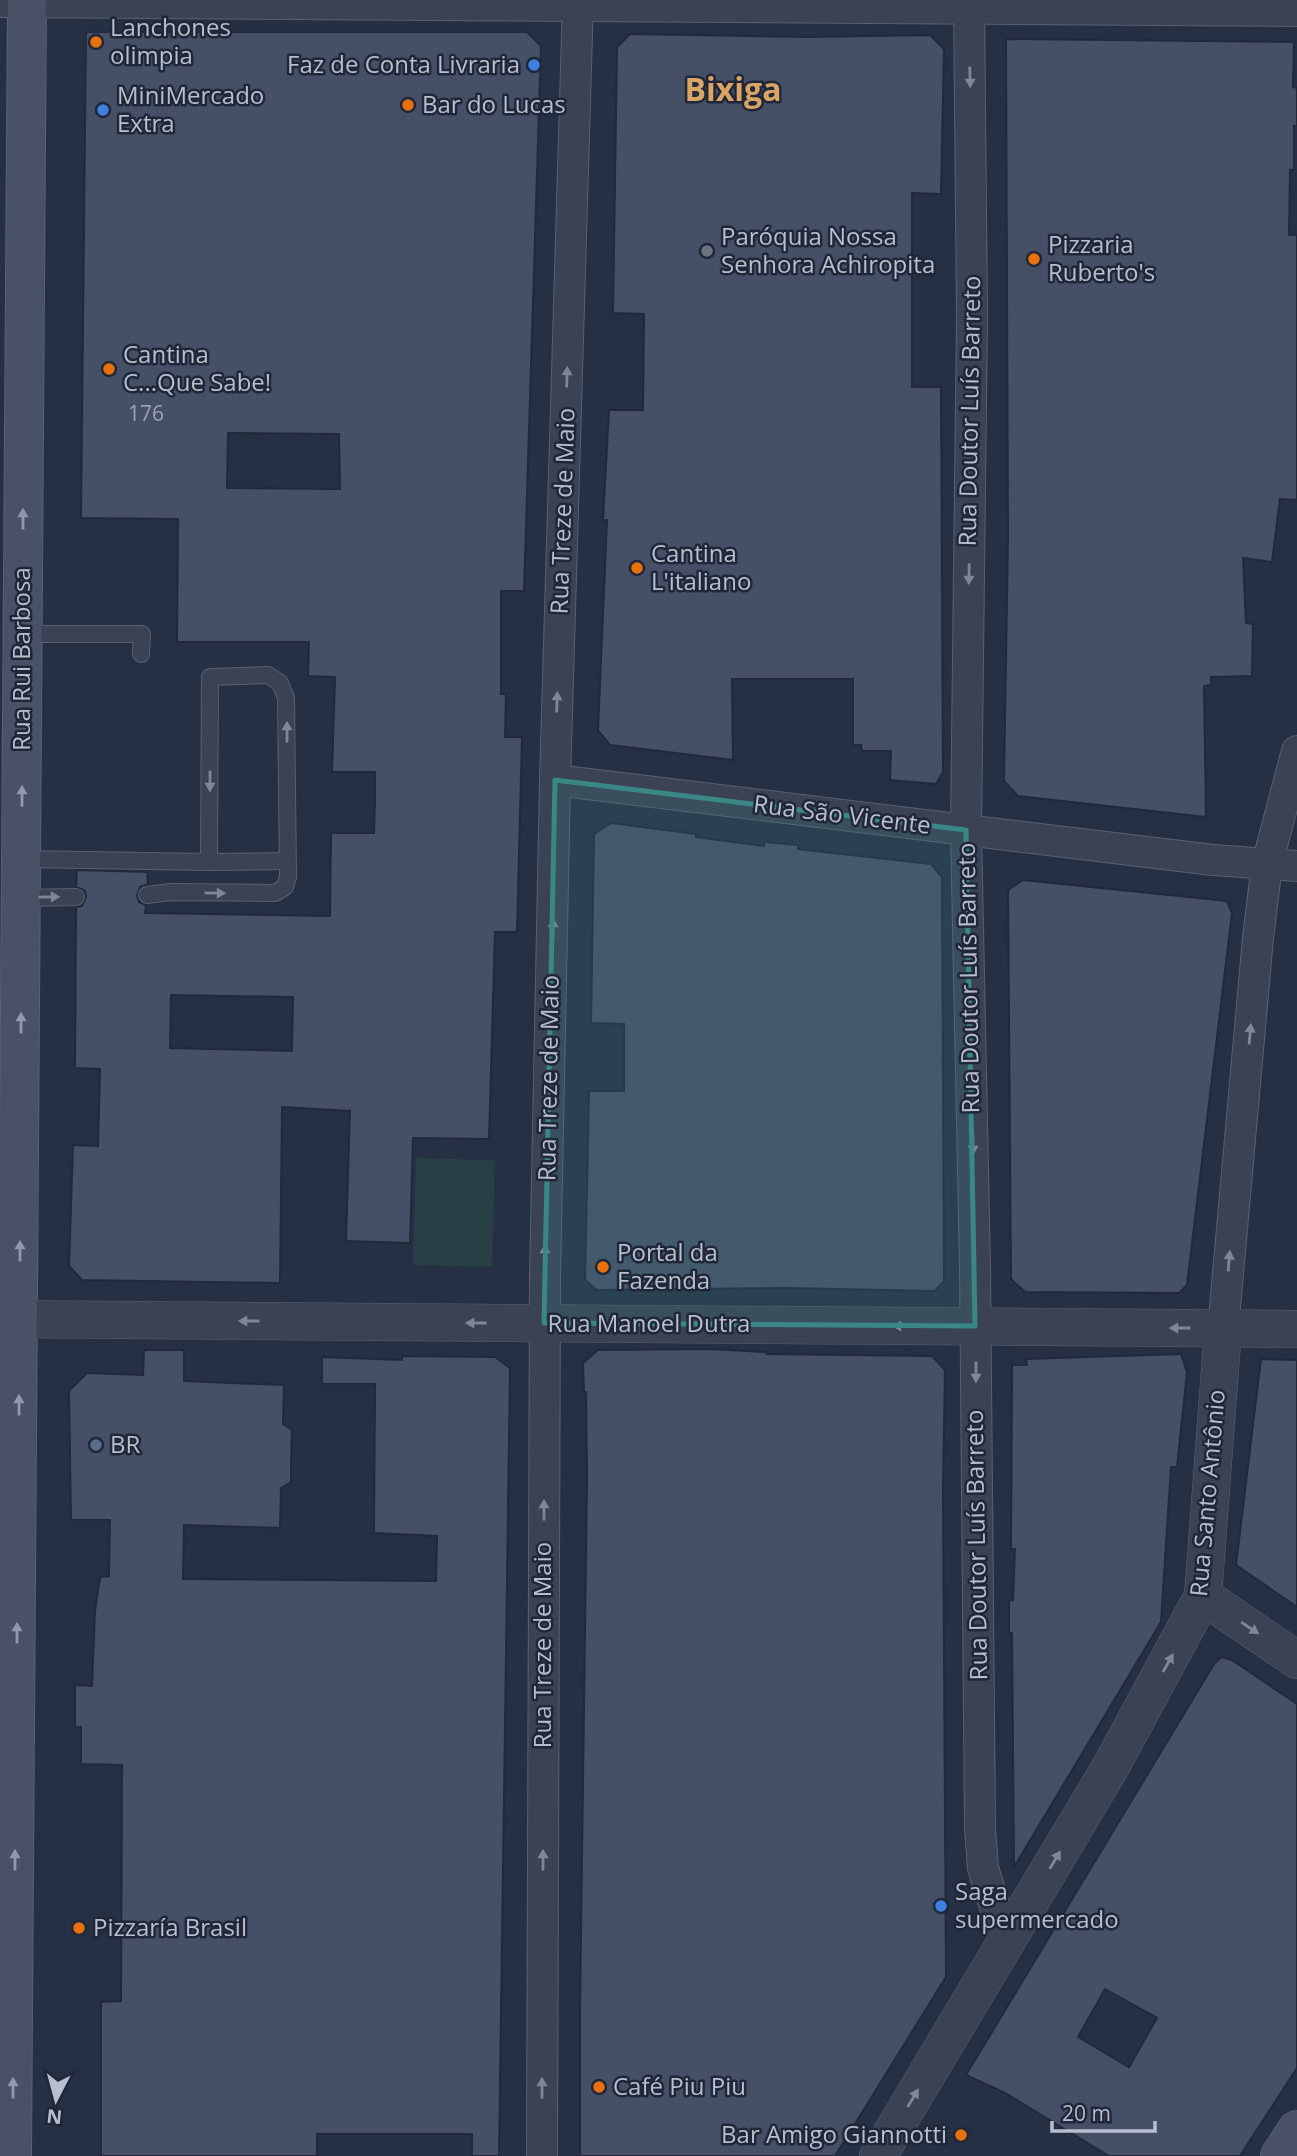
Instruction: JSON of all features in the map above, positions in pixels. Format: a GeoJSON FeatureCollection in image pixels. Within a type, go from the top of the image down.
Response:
{"type":"FeatureCollection","features":[{"type":"Feature","properties":{"kind":"main road","name":"Rua Rui Barbosa"},"geometry":{"type":"LineString","coordinates":[[12,2156],[10,1319],[22,898],[22,634],[12,242],[18,1]]}},
{"type":"Feature","properties":{"kind":"main road"},"geometry":{"type":"LineString","coordinates":[[1280,2156],[1297,2130]]}},
{"type":"Feature","properties":{"kind":"street"},"geometry":{"type":"LineString","coordinates":[[18,1],[969,4],[1297,11]]}},
{"type":"Feature","properties":{"kind":"street","name":"Rua Treze de Maio"},"geometry":{"type":"LineString","coordinates":[[542,2156],[544,1323],[555,780],[578,3]]}},
{"type":"Feature","properties":{"kind":"street","name":"Rua Doutor Luís Barreto"},"geometry":{"type":"LineString","coordinates":[[969,4],[972,316],[966,830],[980,1828],[983,1868],[1006,1943]]}},
{"type":"Feature","properties":{"kind":"street","name":"Rua Santo Antônio"},"geometry":{"type":"LineString","coordinates":[[878,2156],[1110,1768],[1203,1596],[1223,1329],[1258,938],[1267,864],[1297,751]]}},
{"type":"Feature","properties":{"kind":"street","name":"Rua São Vicente"},"geometry":{"type":"LineString","coordinates":[[555,780],[1213,860],[1297,866]]}},
{"type":"Feature","properties":{"kind":"street","name":"Rua Manoel Dutra"},"geometry":{"type":"LineString","coordinates":[[10,1319],[1297,1329]]}},
{"type":"Feature","properties":{"kind":"street"},"geometry":{"type":"LineString","coordinates":[[1203,1596],[1297,1660]]}},
{"type":"Feature","properties":{"kind":"lane"},"geometry":{"type":"LineString","coordinates":[[22,634],[142,634],[141,654]]}},
{"type":"Feature","properties":{"kind":"lane"},"geometry":{"type":"LineString","coordinates":[[147,895],[171,892],[275,893],[285,887],[288,877],[286,698],[280,683],[268,675],[210,677],[209,862]]}},
{"type":"Feature","properties":{"kind":"lane"},"geometry":{"type":"LineString","coordinates":[[22,859],[287,862]]}},
{"type":"Feature","properties":{"kind":"lane"},"geometry":{"type":"LineString","coordinates":[[22,898],[76,897]]}},
{"type":"Feature","properties":{"kind":"highlighted area"},"geometry":{"type":"Polygon","coordinates":[[[555,780],[966,830],[975,1326],[544,1323],[555,780]]]}},
{"type":"Feature","properties":{"kind":"green space"},"geometry":{"type":"Polygon","coordinates":[[[416,1158],[495,1160],[492,1267],[413,1265],[416,1158]]]}},
{"type":"Feature","properties":{"kind":"building"},"geometry":{"type":"Polygon","coordinates":[[[86,32],[527,32],[541,46],[524,591],[501,591],[501,694],[506,694],[505,737],[522,737],[517,932],[495,932],[489,1139],[413,1138],[410,1243],[346,1241],[350,1111],[282,1107],[280,1283],[82,1280],[69,1266],[73,1145],[98,1146],[100,1069],[75,1068],[76,907],[82,906],[86,897],[85,891],[76,887],[77,870],[147,872],[148,884],[140,887],[137,896],[139,902],[146,905],[145,913],[330,916],[331,833],[374,833],[375,802],[375,772],[332,772],[335,677],[308,676],[309,642],[177,642],[178,519],[81,518],[86,32]],[[228,433],[227,488],[340,489],[339,434],[228,433]],[[171,995],[170,1048],[292,1051],[293,997],[171,995]]]}},
{"type":"Feature","properties":{"kind":"building"},"geometry":{"type":"Polygon","coordinates":[[[630,34],[808,37],[930,35],[944,49],[941,194],[912,193],[912,387],[941,387],[943,772],[936,784],[890,780],[891,751],[862,751],[861,745],[853,745],[853,679],[732,679],[733,760],[610,745],[598,730],[607,520],[603,520],[609,410],[643,410],[644,314],[613,313],[617,47],[630,34]]]}},
{"type":"Feature","properties":{"kind":"building"},"geometry":{"type":"Polygon","coordinates":[[[1006,39],[1294,42],[1293,87],[1297,88],[1297,126],[1294,126],[1294,170],[1290,170],[1289,235],[1297,235],[1297,500],[1280,499],[1272,562],[1243,558],[1246,623],[1253,624],[1252,676],[1211,677],[1211,685],[1204,686],[1206,817],[1018,796],[1004,781],[1008,538],[1006,39]]]}},
{"type":"Feature","properties":{"kind":"building"},"geometry":{"type":"Polygon","coordinates":[[[611,823],[764,846],[764,842],[798,845],[798,849],[931,864],[942,877],[944,1281],[935,1291],[787,1288],[597,1290],[585,1280],[589,1091],[624,1091],[624,1024],[591,1023],[594,834],[611,823]]]}},
{"type":"Feature","properties":{"kind":"building"},"geometry":{"type":"Polygon","coordinates":[[[1023,880],[1227,901],[1232,913],[1187,1285],[1179,1293],[1025,1292],[1011,1279],[1008,890],[1023,880]]]}},
{"type":"Feature","properties":{"kind":"building"},"geometry":{"type":"Polygon","coordinates":[[[711,1349],[766,1354],[932,1356],[945,1370],[943,1489],[946,1977],[835,2156],[580,2156],[587,1478],[583,1363],[598,1350],[711,1349]]]}},
{"type":"Feature","properties":{"kind":"building"},"geometry":{"type":"Polygon","coordinates":[[[144,1350],[184,1350],[184,1381],[284,1385],[283,1424],[292,1430],[291,1482],[281,1488],[280,1528],[184,1525],[183,1579],[436,1581],[437,1536],[374,1533],[375,1384],[322,1384],[322,1357],[402,1360],[402,1356],[495,1357],[510,1368],[499,2156],[472,2156],[472,2134],[317,2134],[317,2156],[101,2156],[101,2002],[121,2001],[122,1765],[81,1764],[81,1727],[75,1727],[75,1685],[92,1686],[95,1611],[100,1577],[109,1576],[110,1520],[71,1520],[69,1391],[87,1373],[143,1375],[144,1350]]]}},
{"type":"Feature","properties":{"kind":"building"},"geometry":{"type":"Polygon","coordinates":[[[1181,1354],[1187,1372],[1177,1467],[1171,1467],[1161,1622],[1014,1867],[1012,1633],[1009,1633],[1009,1601],[1013,1600],[1015,1549],[1011,1549],[1012,1365],[1027,1365],[1026,1359],[1181,1354]]]}},
{"type":"Feature","properties":{"kind":"building"},"geometry":{"type":"Polygon","coordinates":[[[1261,1359],[1297,1360],[1297,1607],[1236,1565],[1261,1359]]]}},
{"type":"Feature","properties":{"kind":"building"},"geometry":{"type":"Polygon","coordinates":[[[1221,1657],[1232,1660],[1297,1704],[1297,2068],[1240,2156],[1109,2156],[1005,2093],[966,2075],[1214,1664],[1221,1657]],[[1105,1989],[1078,2037],[1129,2067],[1157,2018],[1105,1989]]]}},
{"type":"Feature","properties":{"kind":"place","name":"Lanchones olimpia"},"geometry":{"type":"Point","coordinates":[96,42]}},
{"type":"Feature","properties":{"kind":"place","name":"Faz de Conta Livraria"},"geometry":{"type":"Point","coordinates":[534,65]}},
{"type":"Feature","properties":{"kind":"place","name":"Bar do Lucas"},"geometry":{"type":"Point","coordinates":[408,105]}},
{"type":"Feature","properties":{"kind":"place","name":"MiniMercado Extra"},"geometry":{"type":"Point","coordinates":[103,110]}},
{"type":"Feature","properties":{"kind":"place","name":"Paróquia Nossa Senhora Achiropita"},"geometry":{"type":"Point","coordinates":[707,251]}},
{"type":"Feature","properties":{"kind":"place","name":"Pizzaria Ruberto's"},"geometry":{"type":"Point","coordinates":[1034,259]}},
{"type":"Feature","properties":{"kind":"place","name":"Cantina C...Que Sabe!"},"geometry":{"type":"Point","coordinates":[109,369]}},
{"type":"Feature","properties":{"kind":"place","name":"Cantina L'italiano"},"geometry":{"type":"Point","coordinates":[637,568]}},
{"type":"Feature","properties":{"kind":"place","name":"Portal da Fazenda"},"geometry":{"type":"Point","coordinates":[603,1267]}},
{"type":"Feature","properties":{"kind":"place","name":"BR"},"geometry":{"type":"Point","coordinates":[96,1445]}},
{"type":"Feature","properties":{"kind":"place","name":"Saga supermercado"},"geometry":{"type":"Point","coordinates":[941,1906]}},
{"type":"Feature","properties":{"kind":"place","name":"Pizzaría Brasil"},"geometry":{"type":"Point","coordinates":[79,1928]}},
{"type":"Feature","properties":{"kind":"place","name":"Café Piu Piu"},"geometry":{"type":"Point","coordinates":[599,2087]}},
{"type":"Feature","properties":{"kind":"place","name":"Bar Amigo Giannotti"},"geometry":{"type":"Point","coordinates":[961,2135]}},
{"type":"Feature","properties":{"kind":"district","name":"Bixiga"},"geometry":{"type":"Point","coordinates":[733,90]}}]}
